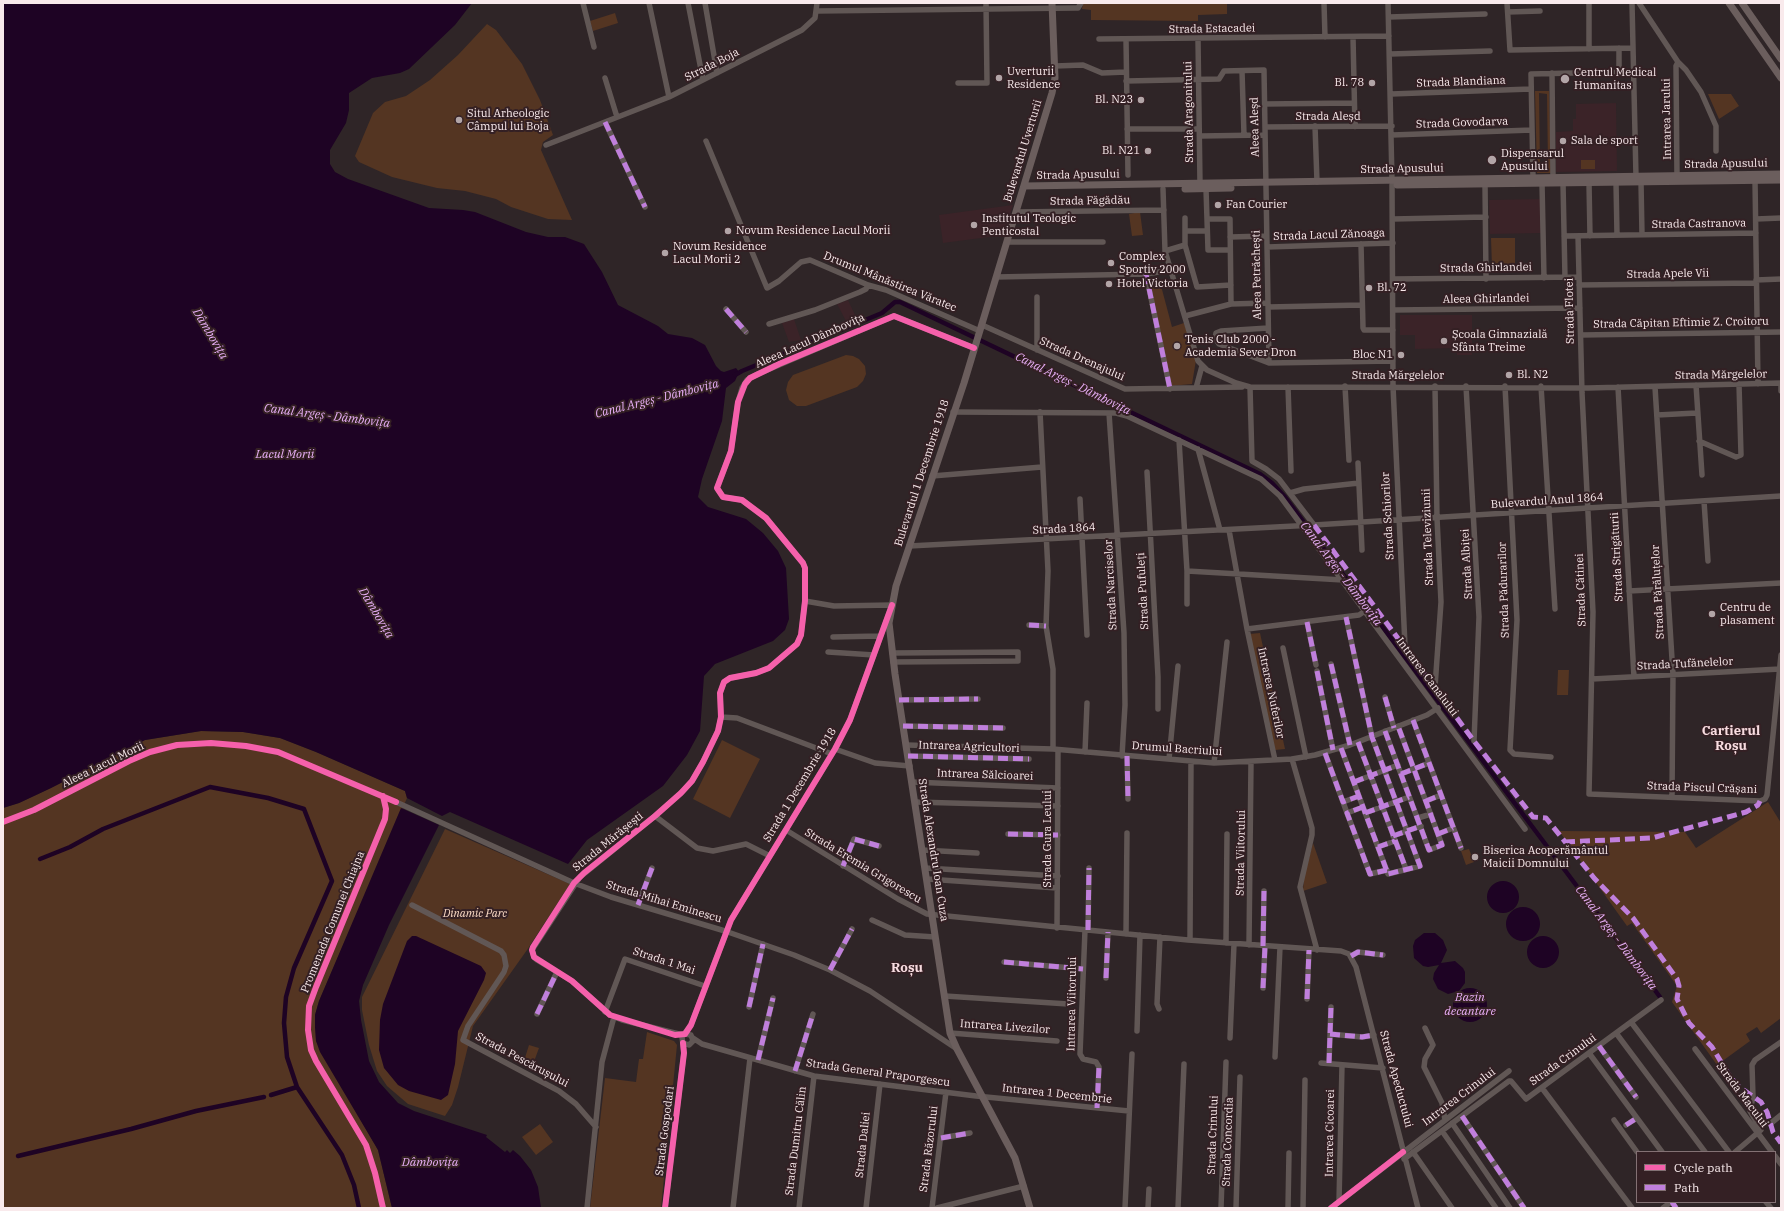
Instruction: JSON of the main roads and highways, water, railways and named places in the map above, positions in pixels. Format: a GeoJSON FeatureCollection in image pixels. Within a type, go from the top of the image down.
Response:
{"type":"FeatureCollection","features":[{"type":"Feature","properties":{"kind":"main road"},"geometry":{"type":"LineString","coordinates":[[1729,3],[1781,78]]}},
{"type":"Feature","properties":{"kind":"main road"},"geometry":{"type":"LineString","coordinates":[[1742,3],[1781,59]]}},
{"type":"Feature","properties":{"kind":"main road","name":"Bulevardul Uverturii"},"geometry":{"type":"LineString","coordinates":[[974,348],[1052,92],[1054,66],[1052,5]]}},
{"type":"Feature","properties":{"kind":"main road","name":"Strada Apusului"},"geometry":{"type":"LineString","coordinates":[[1640,178],[1755,178],[1781,174]]}},
{"type":"Feature","properties":{"kind":"main road","name":"Strada Apusului"},"geometry":{"type":"LineString","coordinates":[[1024,186],[1163,187],[1533,181],[1589,183],[1678,176],[1781,180]]}},
{"type":"Feature","properties":{"kind":"main road","name":"Strada Apusului"},"geometry":{"type":"LineString","coordinates":[[1542,181],[1553,178],[1616,180]]}},
{"type":"Feature","properties":{"kind":"main road","name":"Strada Apusului"},"geometry":{"type":"LineString","coordinates":[[1266,185],[1316,182],[1392,183]]}},
{"type":"Feature","properties":{"kind":"main road","name":"Bulevardul 1 Decembrie 1918"},"geometry":{"type":"LineString","coordinates":[[892,605],[909,546],[974,348]]}},
{"type":"Feature","properties":{"kind":"main road","name":"Strada Alexandru Ioan Cuza"},"geometry":{"type":"LineString","coordinates":[[892,605],[890,636],[893,662],[950,1033],[1015,1158],[1030,1208]]}},
{"type":"Feature","properties":{"kind":"water","name":"Lacul Morii"},"geometry":{"type":"Polygon","coordinates":[[[3,3],[472,3],[455,25],[409,69],[400,73],[372,78],[349,93],[349,110],[346,123],[330,150],[330,164],[335,172],[348,179],[429,208],[475,212],[526,232],[548,237],[565,237],[584,244],[602,272],[618,305],[658,326],[668,334],[692,338],[705,345],[716,366],[721,371],[724,372],[736,368],[739,372],[735,381],[726,388],[722,421],[702,479],[698,497],[708,507],[746,519],[763,533],[778,551],[786,568],[789,619],[785,630],[773,641],[715,664],[704,676],[700,731],[687,755],[663,786],[587,840],[568,864],[450,812],[442,816],[407,798],[405,791],[316,752],[280,738],[243,732],[201,731],[145,740],[51,788],[19,803],[3,808],[3,3]]]}},
{"type":"Feature","properties":{"kind":"water","name":"Dâmbovița"},"geometry":{"type":"Polygon","coordinates":[[[401,808],[439,825],[389,925],[363,985],[359,1001],[369,1061],[379,1082],[398,1103],[414,1111],[487,1135],[486,1137],[505,1152],[507,1150],[510,1153],[513,1150],[531,1170],[538,1187],[541,1208],[392,1208],[378,1150],[320,1052],[316,1041],[315,1015],[319,1001],[401,808]]]}},
{"type":"Feature","properties":{"kind":"water"},"geometry":{"type":"Polygon","coordinates":[[[1500,881],[1506,881],[1515,885],[1519,897],[1515,909],[1506,913],[1500,913],[1491,909],[1487,900],[1487,894],[1491,885],[1500,881]]]}},
{"type":"Feature","properties":{"kind":"water"},"geometry":{"type":"Polygon","coordinates":[[[1523,907],[1535,912],[1540,924],[1535,936],[1523,941],[1511,936],[1506,924],[1511,912],[1523,907]]]}},
{"type":"Feature","properties":{"kind":"water"},"geometry":{"type":"Polygon","coordinates":[[[1424,933],[1435,933],[1443,940],[1447,950],[1441,963],[1455,961],[1463,968],[1465,972],[1465,983],[1459,991],[1448,994],[1438,989],[1433,979],[1434,973],[1439,965],[1428,967],[1423,966],[1414,958],[1413,946],[1415,940],[1424,933]]]}},
{"type":"Feature","properties":{"kind":"water"},"geometry":{"type":"Polygon","coordinates":[[[412,936],[416,936],[481,966],[486,973],[484,980],[458,1031],[455,1064],[448,1095],[441,1100],[409,1091],[398,1085],[384,1068],[379,1050],[380,1020],[383,1004],[407,941],[412,936]]]}},
{"type":"Feature","properties":{"kind":"water"},"geometry":{"type":"Polygon","coordinates":[[[1540,936],[1546,936],[1555,940],[1559,952],[1555,964],[1546,968],[1540,968],[1531,964],[1527,955],[1527,949],[1531,940],[1540,936]]]}},
{"type":"Feature","properties":{"kind":"water","name":"Bazin decantare"},"geometry":{"type":"Polygon","coordinates":[[[1473,988],[1480,990],[1485,995],[1487,1005],[1485,1015],[1480,1020],[1467,1022],[1460,1020],[1455,1015],[1453,1002],[1455,995],[1460,990],[1473,988]]]}},
{"type":"Feature","properties":{"kind":"waterway","name":"Canal Argeș - Dâmbovița"},"geometry":{"type":"LineString","coordinates":[[735,375],[882,313],[895,302],[900,302],[1260,474],[1272,483],[1285,497],[1660,997]]}},
{"type":"Feature","properties":{"kind":"waterway"},"geometry":{"type":"LineString","coordinates":[[40,859],[70,847],[103,829],[210,787],[268,798],[304,809],[332,881],[294,968],[286,997],[284,1023],[287,1057],[297,1087],[342,1155],[354,1185],[359,1208]]}},
{"type":"Feature","properties":{"kind":"waterway"},"geometry":{"type":"LineString","coordinates":[[271,1095],[297,1087]]}},
{"type":"Feature","properties":{"kind":"waterway"},"geometry":{"type":"LineString","coordinates":[[18,1156],[131,1129],[196,1111],[264,1097]]}},
{"type":"Feature","properties":{"kind":"place","name":"Uverturii Residence"},"geometry":{"type":"Point","coordinates":[999,78]}},
{"type":"Feature","properties":{"kind":"place","name":"Centrul Medical Humanitas"},"geometry":{"type":"Point","coordinates":[1565,79]}},
{"type":"Feature","properties":{"kind":"place","name":"Bl. 78"},"geometry":{"type":"Point","coordinates":[1372,83]}},
{"type":"Feature","properties":{"kind":"place","name":"Bl. N23"},"geometry":{"type":"Point","coordinates":[1141,100]}},
{"type":"Feature","properties":{"kind":"place","name":"Situl Arheologic Câmpul lui Boja"},"geometry":{"type":"Point","coordinates":[459,120]}},
{"type":"Feature","properties":{"kind":"place","name":"Sala de sport"},"geometry":{"type":"Point","coordinates":[1563,141]}},
{"type":"Feature","properties":{"kind":"place","name":"Bl. N21"},"geometry":{"type":"Point","coordinates":[1148,151]}},
{"type":"Feature","properties":{"kind":"place","name":"Dispensarul Apusului"},"geometry":{"type":"Point","coordinates":[1492,160]}},
{"type":"Feature","properties":{"kind":"place","name":"Fan Courier"},"geometry":{"type":"Point","coordinates":[1218,205]}},
{"type":"Feature","properties":{"kind":"place","name":"Institutul Teologic Penticostal"},"geometry":{"type":"Point","coordinates":[974,225]}},
{"type":"Feature","properties":{"kind":"place","name":"Novum Residence Lacul Morii"},"geometry":{"type":"Point","coordinates":[728,231]}},
{"type":"Feature","properties":{"kind":"place","name":"Novum Residence Lacul Morii 2"},"geometry":{"type":"Point","coordinates":[665,253]}},
{"type":"Feature","properties":{"kind":"place","name":"Complex Sportiv 2000"},"geometry":{"type":"Point","coordinates":[1111,263]}},
{"type":"Feature","properties":{"kind":"place","name":"Hotel Victoria"},"geometry":{"type":"Point","coordinates":[1109,284]}},
{"type":"Feature","properties":{"kind":"place","name":"Bl. 72"},"geometry":{"type":"Point","coordinates":[1369,288]}},
{"type":"Feature","properties":{"kind":"place","name":"Școala Gimnazială Sfânta Treime"},"geometry":{"type":"Point","coordinates":[1444,341]}},
{"type":"Feature","properties":{"kind":"place","name":"Tenis Club 2000 - Academia Sever Dron"},"geometry":{"type":"Point","coordinates":[1177,346]}},
{"type":"Feature","properties":{"kind":"place","name":"Bloc N1"},"geometry":{"type":"Point","coordinates":[1401,355]}},
{"type":"Feature","properties":{"kind":"place","name":"Bl. N2"},"geometry":{"type":"Point","coordinates":[1509,375]}},
{"type":"Feature","properties":{"kind":"place","name":"Centru de plasament"},"geometry":{"type":"Point","coordinates":[1712,614]}},
{"type":"Feature","properties":{"kind":"place","name":"Biserica Acoperământul Maicii Domnului"},"geometry":{"type":"Point","coordinates":[1475,857]}},
{"type":"Feature","properties":{"kind":"district","name":"Cartierul Roșu"},"geometry":{"type":"Point","coordinates":[1731,738]}},
{"type":"Feature","properties":{"kind":"district","name":"Roșu"},"geometry":{"type":"Point","coordinates":[907,968]}},
{"type":"Feature","properties":{"kind":"park label","name":"Dinamic Parc"},"geometry":{"type":"Point","coordinates":[475,914]}}]}
